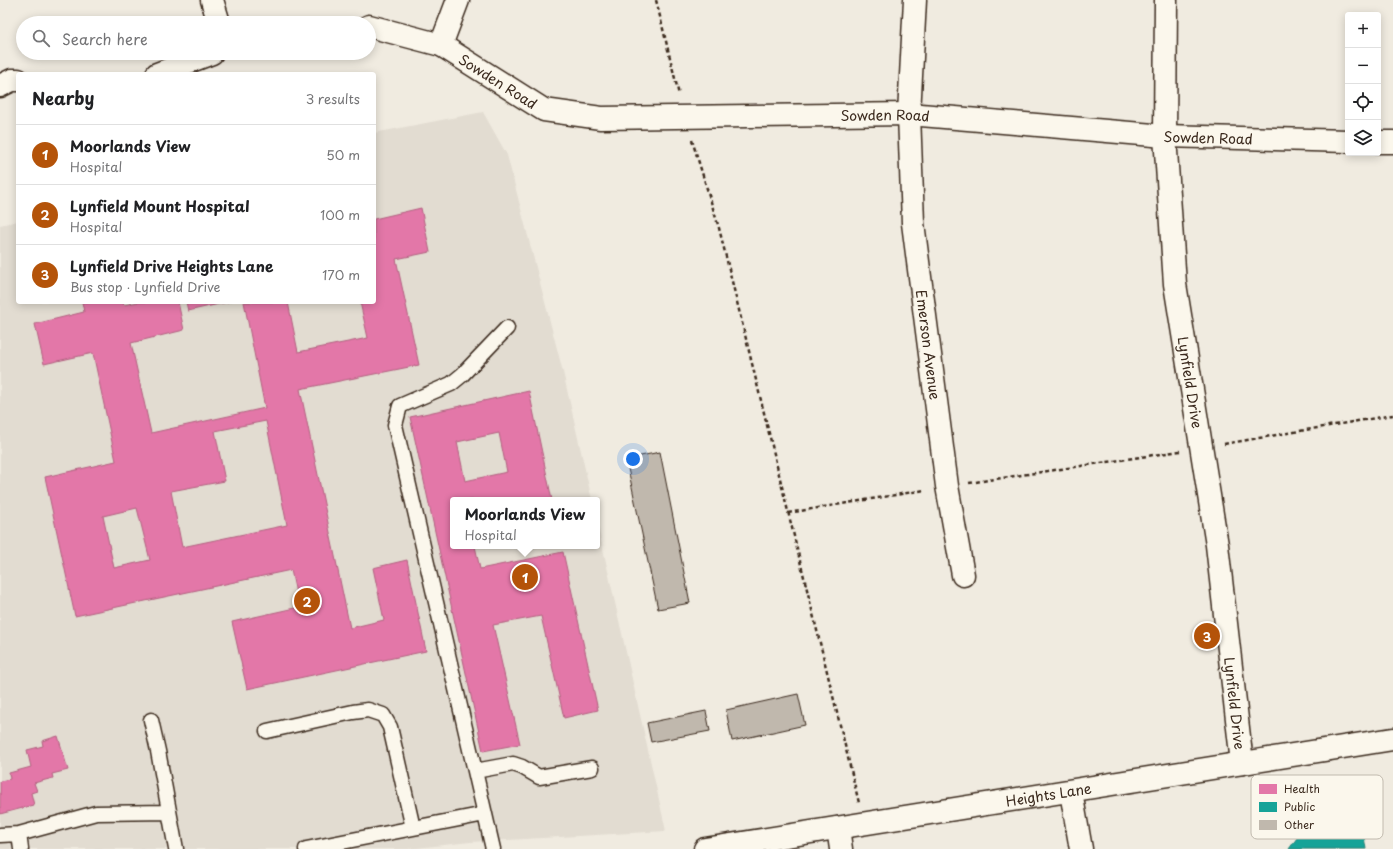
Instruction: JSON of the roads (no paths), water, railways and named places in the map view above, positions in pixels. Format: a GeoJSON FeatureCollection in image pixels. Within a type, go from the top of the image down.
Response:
{"type":"FeatureCollection","features":[{"type":"Feature","properties":{"kind":"street"},"geometry":{"type":"LineString","coordinates":[[212,0],[217,16]]}},
{"type":"Feature","properties":{"kind":"street"},"geometry":{"type":"LineString","coordinates":[[441,44],[458,0]]}},
{"type":"Feature","properties":{"kind":"street","name":"Emerson Avenue"},"geometry":{"type":"LineString","coordinates":[[915,0],[909,114],[913,223],[947,486],[963,575]]}},
{"type":"Feature","properties":{"kind":"street","name":"Lynfield Drive"},"geometry":{"type":"LineString","coordinates":[[1166,0],[1165,136],[1175,284],[1217,545],[1242,763]]}},
{"type":"Feature","properties":{"kind":"street","name":"Sowden Road"},"geometry":{"type":"LineString","coordinates":[[376,28],[441,44],[544,110],[601,118],[909,114],[1165,136],[1345,141]]}},
{"type":"Feature","properties":{"kind":"street"},"geometry":{"type":"LineString","coordinates":[[162,72],[194,60]]}},
{"type":"Feature","properties":{"kind":"street"},"geometry":{"type":"LineString","coordinates":[[1381,142],[1393,142]]}},
{"type":"Feature","properties":{"kind":"street","name":"Heights Lane"},"geometry":{"type":"LineString","coordinates":[[705,849],[839,839],[864,824],[1071,792],[1393,739]]}},
{"type":"Feature","properties":{"kind":"street"},"geometry":{"type":"LineString","coordinates":[[1071,792],[1081,849]]}},
{"type":"Feature","properties":{"kind":"lane"},"geometry":{"type":"LineString","coordinates":[[493,849],[395,425],[400,406],[451,384],[462,375],[507,328]]}},
{"type":"Feature","properties":{"kind":"lane"},"geometry":{"type":"LineString","coordinates":[[267,731],[353,712],[368,710],[383,715],[390,727],[413,828]]}},
{"type":"Feature","properties":{"kind":"lane"},"geometry":{"type":"LineString","coordinates":[[151,720],[176,849]]}},
{"type":"Feature","properties":{"kind":"lane"},"geometry":{"type":"LineString","coordinates":[[475,771],[513,764],[522,767],[539,778],[592,768]]}},
{"type":"Feature","properties":{"kind":"lane"},"geometry":{"type":"LineString","coordinates":[[0,835],[19,834],[96,813],[169,812]]}},
{"type":"Feature","properties":{"kind":"lane"},"geometry":{"type":"LineString","coordinates":[[306,849],[485,814]]}},
{"type":"Feature","properties":{"kind":"lane"},"geometry":{"type":"LineString","coordinates":[[19,834],[21,849]]}},
{"type":"Feature","properties":{"kind":"place","name":"Moorlands View"},"geometry":{"type":"Point","coordinates":[525,577]}},
{"type":"Feature","properties":{"kind":"place","name":"Lynfield Mount Hospital"},"geometry":{"type":"Point","coordinates":[307,601]}},
{"type":"Feature","properties":{"kind":"place","name":"Lynfield Drive Heights Lane"},"geometry":{"type":"Point","coordinates":[1207,636]}}]}
